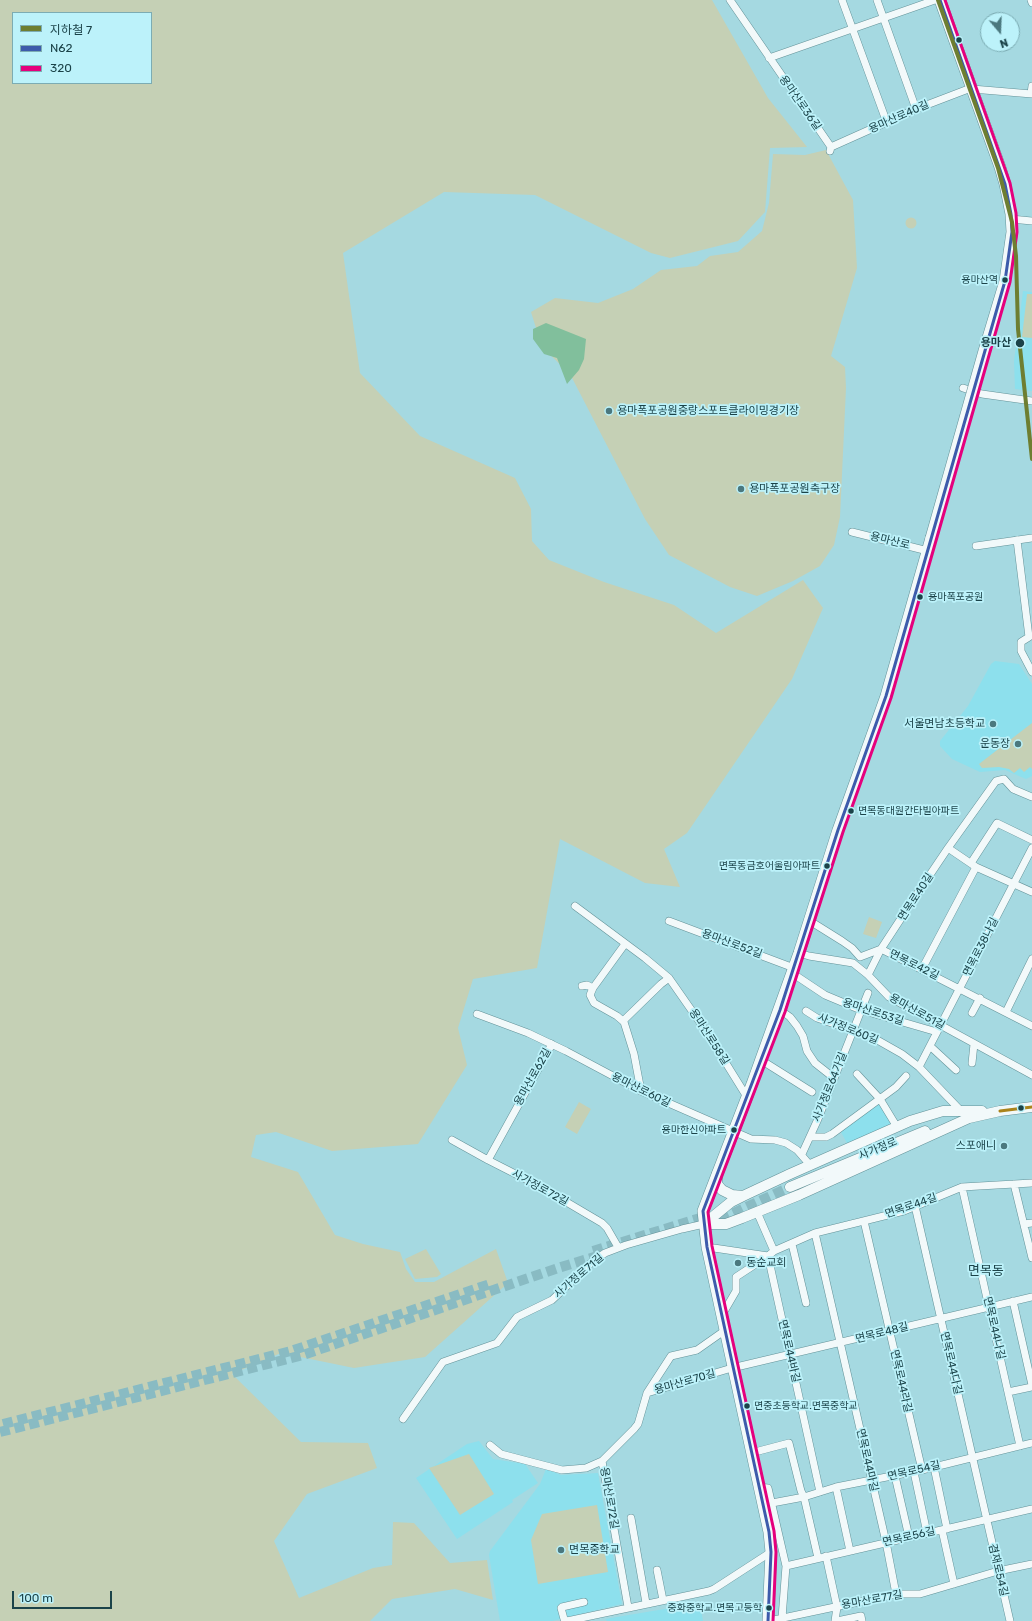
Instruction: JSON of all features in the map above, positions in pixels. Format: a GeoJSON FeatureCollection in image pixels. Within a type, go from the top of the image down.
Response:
{"type":"FeatureCollection","features":[{"type":"Feature","properties":{"kind":"main road"},"geometry":{"type":"LineString","coordinates":[[769,1621],[771,1552],[769,1532],[721,1317],[707,1247],[704,1224],[704,1208],[780,1010],[800,953],[838,830],[886,696],[1005,281],[1010,249],[1011,218],[1005,184],[940,0]]}},
{"type":"Feature","properties":{"kind":"main road"},"geometry":{"type":"LineString","coordinates":[[704,1224],[739,1198],[810,1165],[932,1113],[943,1111],[961,1113],[1000,1111],[1032,1107]]}},
{"type":"Feature","properties":{"kind":"main road"},"geometry":{"type":"LineString","coordinates":[[704,1224],[726,1224],[871,1163],[961,1113]]}},
{"type":"Feature","properties":{"kind":"main road","name":"사가정로"},"geometry":{"type":"LineString","coordinates":[[961,1113],[936,1126],[788,1184],[899,1131],[927,1120],[961,1113]]}},
{"type":"Feature","properties":{"kind":"main road"},"geometry":{"type":"LineString","coordinates":[[717,1174],[718,1184],[722,1190],[739,1198]]}},
{"type":"Feature","properties":{"kind":"main road"},"geometry":{"type":"LineString","coordinates":[[739,1198],[732,1208],[732,1212],[736,1217],[742,1218]]}},
{"type":"Feature","properties":{"kind":"street","name":"용마산로36길"},"geometry":{"type":"LineString","coordinates":[[730,0],[831,149]]}},
{"type":"Feature","properties":{"kind":"street"},"geometry":{"type":"LineString","coordinates":[[842,0],[887,123]]}},
{"type":"Feature","properties":{"kind":"street"},"geometry":{"type":"LineString","coordinates":[[877,0],[916,109]]}},
{"type":"Feature","properties":{"kind":"street"},"geometry":{"type":"LineString","coordinates":[[769,58],[935,0]]}},
{"type":"Feature","properties":{"kind":"street"},"geometry":{"type":"LineString","coordinates":[[972,88],[1031,94],[1032,86]]}},
{"type":"Feature","properties":{"kind":"street","name":"용마산로40길"},"geometry":{"type":"LineString","coordinates":[[831,149],[916,109],[972,88]]}},
{"type":"Feature","properties":{"kind":"street"},"geometry":{"type":"LineString","coordinates":[[1011,218],[1032,221]]}},
{"type":"Feature","properties":{"kind":"street"},"geometry":{"type":"LineString","coordinates":[[963,388],[982,394],[1032,401]]}},
{"type":"Feature","properties":{"kind":"street","name":"용마산로"},"geometry":{"type":"LineString","coordinates":[[852,532],[928,551]]}},
{"type":"Feature","properties":{"kind":"street"},"geometry":{"type":"LineString","coordinates":[[976,546],[1032,538]]}},
{"type":"Feature","properties":{"kind":"street"},"geometry":{"type":"LineString","coordinates":[[1017,540],[1031,637],[1021,642],[1021,651],[1032,672]]}},
{"type":"Feature","properties":{"kind":"street","name":"면목로40길"},"geometry":{"type":"LineString","coordinates":[[868,975],[882,949],[948,848],[996,781],[1004,779],[1013,789],[1032,797]]}},
{"type":"Feature","properties":{"kind":"street"},"geometry":{"type":"LineString","coordinates":[[922,969],[974,865],[997,823],[1032,840]]}},
{"type":"Feature","properties":{"kind":"street"},"geometry":{"type":"LineString","coordinates":[[948,848],[974,865],[1032,892]]}},
{"type":"Feature","properties":{"kind":"street","name":"면목로38나길"},"geometry":{"type":"LineString","coordinates":[[919,1067],[1032,848]]}},
{"type":"Feature","properties":{"kind":"street","name":"용마산로58길"},"geometry":{"type":"LineString","coordinates":[[575,906],[645,958],[669,978],[706,1031],[747,1097]]}},
{"type":"Feature","properties":{"kind":"street","name":"용마산로52길"},"geometry":{"type":"LineString","coordinates":[[669,921],[793,970]]}},
{"type":"Feature","properties":{"kind":"street","name":"면목로42길"},"geometry":{"type":"LineString","coordinates":[[810,921],[847,944],[860,957],[882,949],[1032,1026]]}},
{"type":"Feature","properties":{"kind":"street"},"geometry":{"type":"LineString","coordinates":[[625,944],[593,988],[590,995],[594,1003],[623,1021],[634,1054],[641,1091]]}},
{"type":"Feature","properties":{"kind":"street","name":"용마산로51길"},"geometry":{"type":"LineString","coordinates":[[800,953],[809,956],[853,963],[868,975],[889,997],[938,1029],[974,1044],[1032,1076]]}},
{"type":"Feature","properties":{"kind":"street"},"geometry":{"type":"LineString","coordinates":[[1006,1012],[1032,959]]}},
{"type":"Feature","properties":{"kind":"street","name":"용마산로53길"},"geometry":{"type":"LineString","coordinates":[[793,970],[825,995],[861,1010],[938,1029]]}},
{"type":"Feature","properties":{"kind":"street"},"geometry":{"type":"LineString","coordinates":[[623,1021],[669,978]]}},
{"type":"Feature","properties":{"kind":"street"},"geometry":{"type":"LineString","coordinates":[[582,986],[587,985],[593,988]]}},
{"type":"Feature","properties":{"kind":"street","name":"사가정로64가길"},"geometry":{"type":"LineString","coordinates":[[802,1154],[868,993]]}},
{"type":"Feature","properties":{"kind":"street"},"geometry":{"type":"LineString","coordinates":[[972,1013],[980,998]]}},
{"type":"Feature","properties":{"kind":"street"},"geometry":{"type":"LineString","coordinates":[[780,1010],[790,1017],[797,1026],[803,1036],[807,1051],[815,1063],[834,1078]]}},
{"type":"Feature","properties":{"kind":"street","name":"사가정로60길"},"geometry":{"type":"LineString","coordinates":[[806,1010],[817,1018],[872,1037],[902,1054],[919,1067],[961,1113]]}},
{"type":"Feature","properties":{"kind":"street","name":"용마산로62길"},"geometry":{"type":"LineString","coordinates":[[477,1014],[518,1028],[552,1044],[488,1160]]}},
{"type":"Feature","properties":{"kind":"street","name":"용마산로60길"},"geometry":{"type":"LineString","coordinates":[[552,1044],[641,1091],[751,1139],[775,1140],[786,1143],[802,1154],[810,1165]]}},
{"type":"Feature","properties":{"kind":"street"},"geometry":{"type":"LineString","coordinates":[[972,1063],[974,1044]]}},
{"type":"Feature","properties":{"kind":"street"},"geometry":{"type":"LineString","coordinates":[[930,1046],[956,1070]]}},
{"type":"Feature","properties":{"kind":"street"},"geometry":{"type":"LineString","coordinates":[[761,1060],[812,1092]]}},
{"type":"Feature","properties":{"kind":"street"},"geometry":{"type":"LineString","coordinates":[[857,1074],[880,1099],[897,1127]]}},
{"type":"Feature","properties":{"kind":"street","name":"사가정로64가길"},"geometry":{"type":"LineString","coordinates":[[810,1137],[826,1138],[830,1136],[896,1087],[906,1076]]}},
{"type":"Feature","properties":{"kind":"street","name":"사가정로72길"},"geometry":{"type":"LineString","coordinates":[[452,1140],[541,1187],[602,1224],[607,1228],[618,1247]]}},
{"type":"Feature","properties":{"kind":"street","name":"면목로44길"},"geometry":{"type":"LineString","coordinates":[[768,1256],[815,1233],[915,1206],[962,1187],[1032,1183]]}},
{"type":"Feature","properties":{"kind":"street"},"geometry":{"type":"LineString","coordinates":[[1014,1184],[1032,1258]]}},
{"type":"Feature","properties":{"kind":"street","name":"면목로44나길"},"geometry":{"type":"LineString","coordinates":[[962,1187],[1020,1446]]}},
{"type":"Feature","properties":{"kind":"street","name":"면목로44다길"},"geometry":{"type":"LineString","coordinates":[[915,1206],[986,1520]]}},
{"type":"Feature","properties":{"kind":"street"},"geometry":{"type":"LineString","coordinates":[[757,1212],[774,1252]]}},
{"type":"Feature","properties":{"kind":"street","name":"면목로44라길"},"geometry":{"type":"LineString","coordinates":[[864,1221],[922,1470]]}},
{"type":"Feature","properties":{"kind":"street"},"geometry":{"type":"LineString","coordinates":[[1024,1224],[1032,1223]]}},
{"type":"Feature","properties":{"kind":"street","name":"사가정로71길"},"geometry":{"type":"LineString","coordinates":[[403,1419],[443,1362],[497,1343],[517,1317],[552,1300],[593,1261],[605,1253],[618,1247],[704,1224]]}},
{"type":"Feature","properties":{"kind":"street","name":"면목로44마길"},"geometry":{"type":"LineString","coordinates":[[815,1233],[886,1542],[896,1594]]}},
{"type":"Feature","properties":{"kind":"street"},"geometry":{"type":"LineString","coordinates":[[792,1244],[806,1303]]}},
{"type":"Feature","properties":{"kind":"street"},"geometry":{"type":"LineString","coordinates":[[707,1247],[768,1256]]}},
{"type":"Feature","properties":{"kind":"street"},"geometry":{"type":"LineString","coordinates":[[721,1317],[736,1291],[736,1278],[768,1256]]}},
{"type":"Feature","properties":{"kind":"street","name":"면목로44바길"},"geometry":{"type":"LineString","coordinates":[[768,1256],[791,1354],[820,1492]]}},
{"type":"Feature","properties":{"kind":"street","name":"면목로48길"},"geometry":{"type":"LineString","coordinates":[[732,1368],[890,1332],[940,1318],[1032,1297]]}},
{"type":"Feature","properties":{"kind":"street"},"geometry":{"type":"LineString","coordinates":[[1008,1392],[1032,1386],[1013,1301]]}},
{"type":"Feature","properties":{"kind":"street"},"geometry":{"type":"LineString","coordinates":[[647,1393],[671,1356],[697,1350],[724,1331]]}},
{"type":"Feature","properties":{"kind":"street","name":"용마산로70길"},"geometry":{"type":"LineString","coordinates":[[490,1445],[501,1454],[562,1470],[586,1468],[602,1461],[638,1424],[647,1393],[732,1368]]}},
{"type":"Feature","properties":{"kind":"street"},"geometry":{"type":"LineString","coordinates":[[751,1453],[789,1443],[801,1491],[804,1497],[818,1558]]}},
{"type":"Feature","properties":{"kind":"street","name":"면목로54길"},"geometry":{"type":"LineString","coordinates":[[772,1503],[804,1497],[871,1480],[914,1472],[1032,1443]]}},
{"type":"Feature","properties":{"kind":"street","name":"용마산로72길"},"geometry":{"type":"LineString","coordinates":[[602,1461],[628,1607]]}},
{"type":"Feature","properties":{"kind":"street"},"geometry":{"type":"LineString","coordinates":[[934,1467],[954,1584]]}},
{"type":"Feature","properties":{"kind":"street"},"geometry":{"type":"LineString","coordinates":[[914,1472],[927,1533]]}},
{"type":"Feature","properties":{"kind":"street"},"geometry":{"type":"LineString","coordinates":[[896,1476],[909,1537]]}},
{"type":"Feature","properties":{"kind":"street"},"geometry":{"type":"LineString","coordinates":[[758,1487],[768,1488],[786,1566],[782,1618]]}},
{"type":"Feature","properties":{"kind":"street"},"geometry":{"type":"LineString","coordinates":[[836,1488],[850,1551]]}},
{"type":"Feature","properties":{"kind":"street","name":"면목로56길"},"geometry":{"type":"LineString","coordinates":[[786,1566],[1032,1509]]}},
{"type":"Feature","properties":{"kind":"street","name":"용마산로72길"},"geometry":{"type":"LineString","coordinates":[[631,1518],[646,1603]]}},
{"type":"Feature","properties":{"kind":"street","name":"겸재로54길"},"geometry":{"type":"LineString","coordinates":[[986,1520],[1010,1621]]}},
{"type":"Feature","properties":{"kind":"street"},"geometry":{"type":"LineString","coordinates":[[584,1602],[562,1606],[561,1608],[564,1619],[566,1621],[593,1618],[628,1607],[714,1589],[771,1552]]}},
{"type":"Feature","properties":{"kind":"street"},"geometry":{"type":"LineString","coordinates":[[826,1556],[837,1607],[836,1621],[861,1616],[862,1621]]}},
{"type":"Feature","properties":{"kind":"street","name":"용마산로77길"},"geometry":{"type":"LineString","coordinates":[[769,1621],[896,1594],[920,1594],[998,1571],[1032,1564]]}},
{"type":"Feature","properties":{"kind":"street"},"geometry":{"type":"LineString","coordinates":[[657,1570],[663,1600]]}},
{"type":"Feature","properties":{"kind":"shaded area"},"geometry":{"type":"Polygon","coordinates":[[[0,0],[712,0],[768,98],[807,147],[770,148],[765,212],[738,241],[670,258],[651,253],[535,195],[444,192],[343,253],[360,373],[420,436],[515,478],[531,509],[532,541],[549,560],[604,582],[674,605],[716,633],[803,580],[823,608],[792,679],[687,833],[664,849],[680,887],[645,883],[560,839],[537,968],[473,979],[458,1028],[467,1065],[418,1144],[332,1151],[276,1132],[256,1135],[251,1157],[298,1172],[335,1235],[363,1244],[400,1252],[406,1269],[415,1282],[434,1282],[496,1249],[508,1283],[425,1357],[354,1368],[281,1353],[232,1374],[301,1442],[368,1443],[377,1468],[307,1494],[274,1541],[299,1598],[373,1568],[392,1565],[393,1522],[414,1523],[450,1563],[487,1560],[493,1600],[455,1589],[392,1599],[370,1621],[0,1621],[0,0]]]}},
{"type":"Feature","properties":{"kind":"shaded area"},"geometry":{"type":"Polygon","coordinates":[[[826,150],[853,200],[857,268],[831,356],[845,367],[846,388],[840,517],[834,545],[820,566],[793,581],[757,596],[730,587],[669,555],[645,519],[570,374],[542,347],[531,312],[555,298],[598,303],[633,289],[661,270],[697,266],[710,256],[738,252],[762,231],[769,203],[773,154],[805,155],[826,150]]]}},
{"type":"Feature","properties":{"kind":"shaded area"},"geometry":{"type":"Polygon","coordinates":[[[909,218],[913,218],[915,219],[915,227],[909,228],[906,225],[906,221],[909,218]]]}},
{"type":"Feature","properties":{"kind":"shaded area"},"geometry":{"type":"Polygon","coordinates":[[[1023,291],[1032,292],[1032,391],[1015,389],[1014,361],[1023,291]]]}},
{"type":"Feature","properties":{"kind":"shaded area"},"geometry":{"type":"Polygon","coordinates":[[[1027,294],[1032,294],[1032,338],[1022,337],[1027,294]]]}},
{"type":"Feature","properties":{"kind":"shaded area"},"geometry":{"type":"Polygon","coordinates":[[[546,323],[586,339],[584,359],[579,370],[567,384],[557,358],[544,354],[533,339],[533,329],[546,323]]]}},
{"type":"Feature","properties":{"kind":"shaded area","name":"서울면남초등학교"},"geometry":{"type":"Polygon","coordinates":[[[995,661],[1019,664],[1032,684],[1032,776],[1026,779],[1005,770],[980,772],[952,759],[940,746],[940,741],[968,706],[991,664],[995,661]]]}},
{"type":"Feature","properties":{"kind":"shaded area","name":"운동장"},"geometry":{"type":"Polygon","coordinates":[[[1032,723],[1032,769],[1030,767],[1024,772],[1020,768],[1014,773],[1009,769],[999,767],[982,768],[979,764],[1032,723]]]}},
{"type":"Feature","properties":{"kind":"shaded area"},"geometry":{"type":"Polygon","coordinates":[[[869,917],[882,922],[876,938],[863,934],[869,917]]]}},
{"type":"Feature","properties":{"kind":"shaded area"},"geometry":{"type":"Polygon","coordinates":[[[879,1101],[895,1126],[849,1147],[841,1132],[879,1101]]]}},
{"type":"Feature","properties":{"kind":"shaded area"},"geometry":{"type":"Polygon","coordinates":[[[579,1102],[591,1109],[577,1134],[565,1127],[579,1102]]]}},
{"type":"Feature","properties":{"kind":"shaded area"},"geometry":{"type":"Polygon","coordinates":[[[426,1249],[441,1274],[437,1277],[415,1279],[405,1259],[426,1249]]]}},
{"type":"Feature","properties":{"kind":"shaded area"},"geometry":{"type":"Polygon","coordinates":[[[479,1441],[493,1459],[525,1464],[538,1483],[512,1500],[513,1502],[457,1539],[416,1478],[467,1444],[479,1441]]]}},
{"type":"Feature","properties":{"kind":"shaded area"},"geometry":{"type":"Polygon","coordinates":[[[469,1454],[494,1494],[460,1515],[429,1468],[469,1454]]]}},
{"type":"Feature","properties":{"kind":"shaded area","name":"면목중학교"},"geometry":{"type":"Polygon","coordinates":[[[546,1469],[561,1475],[598,1473],[622,1604],[552,1621],[500,1621],[489,1555],[490,1551],[540,1484],[546,1469]]]}},
{"type":"Feature","properties":{"kind":"shaded area"},"geometry":{"type":"Polygon","coordinates":[[[597,1505],[608,1572],[538,1584],[531,1540],[542,1514],[597,1505]]]}},
{"type":"Feature","properties":{"kind":"shaded area"},"geometry":{"type":"Polygon","coordinates":[[[700,1603],[703,1621],[607,1621],[605,1619],[700,1603]]]}},
{"type":"Feature","properties":{"kind":"tunnel"},"geometry":{"type":"LineString","coordinates":[[705,1223],[725,1217],[790,1187]]}},
{"type":"Feature","properties":{"kind":"tunnel"},"geometry":{"type":"LineString","coordinates":[[593,1251],[710,1215]]}},
{"type":"Feature","properties":{"kind":"tunnel"},"geometry":{"type":"LineString","coordinates":[[0,1432],[303,1355],[558,1268],[604,1254]]}},
{"type":"Feature","properties":{"kind":"tunnel"},"geometry":{"type":"LineString","coordinates":[[3,1424],[291,1351],[490,1284]]}},
{"type":"Feature","properties":{"kind":"metro line","name":"7"},"geometry":{"type":"LineString","coordinates":[[938,0],[998,168],[1012,222],[1016,256],[1018,329],[1032,459]]}},
{"type":"Feature","properties":{"kind":"transit line","name":"N62"},"geometry":{"type":"LineString","coordinates":[[768,1621],[771,1552],[769,1532],[707,1247],[703,1211],[780,1010],[838,830],[886,696],[1005,281],[1012,232],[1011,214],[1005,184],[940,0]]}},
{"type":"Feature","properties":{"kind":"transit line","name":"320"},"geometry":{"type":"LineString","coordinates":[[773,1621],[776,1552],[774,1531],[712,1246],[708,1212],[785,1012],[843,832],[891,698],[1010,282],[1017,232],[1016,213],[1010,183],[945,0]]}},
{"type":"Feature","properties":{"kind":"transit line"},"geometry":{"type":"LineString","coordinates":[[1000,1111],[1032,1107]]}},
{"type":"Feature","properties":{"kind":"place","name":"용마산역"},"geometry":{"type":"Point","coordinates":[1005,280]}},
{"type":"Feature","properties":{"kind":"place","name":"용마산"},"geometry":{"type":"Point","coordinates":[1020,343]}},
{"type":"Feature","properties":{"kind":"place","name":"용마폭포공원중랑스포트클라이밍경기장"},"geometry":{"type":"Point","coordinates":[609,411]}},
{"type":"Feature","properties":{"kind":"place","name":"용마폭포공원축구장"},"geometry":{"type":"Point","coordinates":[741,489]}},
{"type":"Feature","properties":{"kind":"place","name":"용마폭포공원"},"geometry":{"type":"Point","coordinates":[920,597]}},
{"type":"Feature","properties":{"kind":"place","name":"서울면남초등학교"},"geometry":{"type":"Point","coordinates":[993,724]}},
{"type":"Feature","properties":{"kind":"place","name":"운동장"},"geometry":{"type":"Point","coordinates":[1018,744]}},
{"type":"Feature","properties":{"kind":"place","name":"면목동대원칸타빌아파트"},"geometry":{"type":"Point","coordinates":[851,811]}},
{"type":"Feature","properties":{"kind":"place","name":"면목동금호어울림아파트"},"geometry":{"type":"Point","coordinates":[827,866]}},
{"type":"Feature","properties":{"kind":"place","name":"용마한신아파트"},"geometry":{"type":"Point","coordinates":[734,1130]}},
{"type":"Feature","properties":{"kind":"place","name":"스포애니"},"geometry":{"type":"Point","coordinates":[1004,1146]}},
{"type":"Feature","properties":{"kind":"place","name":"동순교회"},"geometry":{"type":"Point","coordinates":[738,1263]}},
{"type":"Feature","properties":{"kind":"place","name":"면중초등학교.면목중학교"},"geometry":{"type":"Point","coordinates":[747,1406]}},
{"type":"Feature","properties":{"kind":"place","name":"면목중학교"},"geometry":{"type":"Point","coordinates":[561,1550]}},
{"type":"Feature","properties":{"kind":"place","name":"중화중학교.면목고등학"},"geometry":{"type":"Point","coordinates":[769,1608]}},
{"type":"Feature","properties":{"kind":"district","name":"면목동"},"geometry":{"type":"Point","coordinates":[986,1271]}}]}
